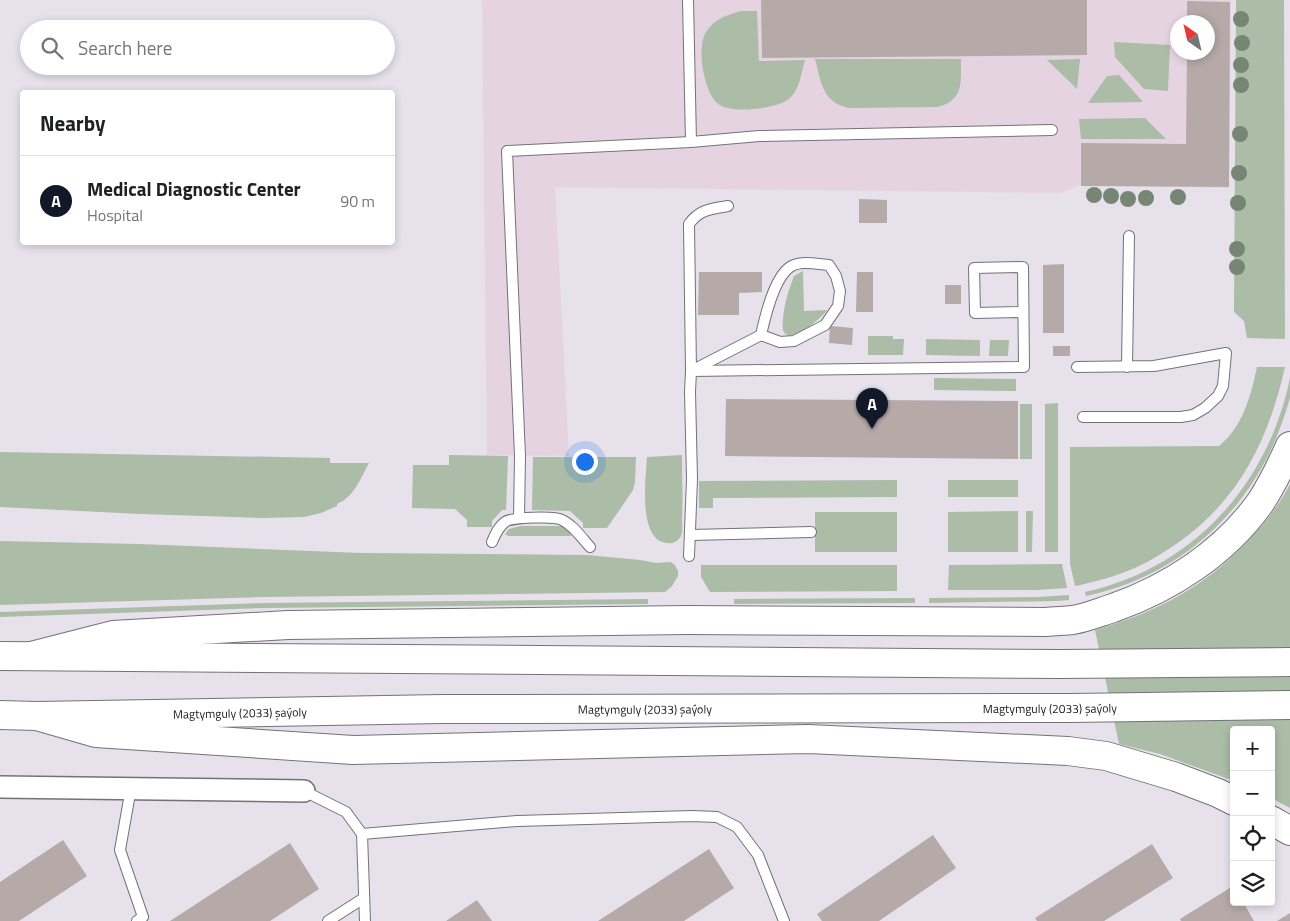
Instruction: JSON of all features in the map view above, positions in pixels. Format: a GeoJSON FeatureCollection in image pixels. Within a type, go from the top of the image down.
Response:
{"type":"FeatureCollection","features":[{"type":"Feature","properties":{"kind":"main road"},"geometry":{"type":"LineString","coordinates":[[31,656],[113,635],[288,625],[687,620],[1046,622],[1072,620],[1133,601],[1158,589],[1208,557],[1225,543],[1260,503],[1277,475],[1290,446]]}},
{"type":"Feature","properties":{"kind":"main road"},"geometry":{"type":"LineString","coordinates":[[0,656],[1060,664],[1290,662]]}},
{"type":"Feature","properties":{"kind":"main road","name":"Magtymguly (2033) şaýoly"},"geometry":{"type":"LineString","coordinates":[[0,715],[452,709],[1070,708],[1290,705]]}},
{"type":"Feature","properties":{"kind":"main road"},"geometry":{"type":"LineString","coordinates":[[37,716],[96,733],[353,750],[808,739],[1068,751],[1106,756],[1176,777],[1230,799]]}},
{"type":"Feature","properties":{"kind":"main road"},"geometry":{"type":"LineString","coordinates":[[1275,822],[1290,831]]}},
{"type":"Feature","properties":{"kind":"street"},"geometry":{"type":"LineString","coordinates":[[0,787],[304,791]]}},
{"type":"Feature","properties":{"kind":"lane"},"geometry":{"type":"LineString","coordinates":[[688,0],[692,142]]}},
{"type":"Feature","properties":{"kind":"lane"},"geometry":{"type":"LineString","coordinates":[[519,518],[520,456],[507,151],[692,142],[759,136],[1052,130]]}},
{"type":"Feature","properties":{"kind":"lane"},"geometry":{"type":"LineString","coordinates":[[689,556],[692,480],[689,224],[694,216],[705,210],[728,206]]}},
{"type":"Feature","properties":{"kind":"lane"},"geometry":{"type":"LineString","coordinates":[[1127,367],[1129,236]]}},
{"type":"Feature","properties":{"kind":"lane"},"geometry":{"type":"LineString","coordinates":[[691,371],[761,336],[780,342],[794,341],[824,326],[838,306],[840,291],[836,276],[829,265],[805,262],[790,266],[779,280],[766,310],[761,336]]}},
{"type":"Feature","properties":{"kind":"lane"},"geometry":{"type":"LineString","coordinates":[[691,371],[1024,368],[1023,267],[974,268],[975,313],[1023,312]]}},
{"type":"Feature","properties":{"kind":"lane"},"geometry":{"type":"LineString","coordinates":[[1077,367],[1154,366],[1226,353],[1223,386],[1218,396],[1205,408],[1193,415],[1180,417],[1083,417]]}},
{"type":"Feature","properties":{"kind":"lane"},"geometry":{"type":"LineString","coordinates":[[492,542],[499,528],[509,520],[519,518],[562,519],[590,547]]}},
{"type":"Feature","properties":{"kind":"lane"},"geometry":{"type":"LineString","coordinates":[[690,535],[811,532]]}},
{"type":"Feature","properties":{"kind":"lane"},"geometry":{"type":"LineString","coordinates":[[131,788],[120,850],[143,917],[138,921]]}},
{"type":"Feature","properties":{"kind":"lane"},"geometry":{"type":"LineString","coordinates":[[304,791],[346,812],[362,834],[365,921]]}},
{"type":"Feature","properties":{"kind":"lane"},"geometry":{"type":"LineString","coordinates":[[362,834],[517,821],[717,817],[737,827],[758,855],[784,921]]}},
{"type":"Feature","properties":{"kind":"lane"},"geometry":{"type":"LineString","coordinates":[[328,921],[364,898]]}},
{"type":"Feature","properties":{"kind":"shaded area"},"geometry":{"type":"Polygon","coordinates":[[[482,0],[1231,1],[1229,188],[1080,185],[1061,193],[555,187],[569,456],[487,455],[482,0]]]}},
{"type":"Feature","properties":{"kind":"green space"},"geometry":{"type":"Polygon","coordinates":[[[1236,0],[1284,0],[1285,339],[1247,338],[1244,321],[1234,312],[1236,0]]]}},
{"type":"Feature","properties":{"kind":"green space"},"geometry":{"type":"Polygon","coordinates":[[[741,11],[757,11],[759,61],[805,60],[796,90],[784,102],[765,108],[732,109],[717,103],[708,89],[703,69],[703,39],[709,28],[717,21],[741,11]]]}},
{"type":"Feature","properties":{"kind":"green space"},"geometry":{"type":"Polygon","coordinates":[[[1114,42],[1170,45],[1168,91],[1144,89],[1115,57],[1114,42]]]}},
{"type":"Feature","properties":{"kind":"green space"},"geometry":{"type":"Polygon","coordinates":[[[815,59],[961,59],[961,83],[952,100],[937,107],[848,108],[835,102],[826,93],[815,59]]]}},
{"type":"Feature","properties":{"kind":"green space"},"geometry":{"type":"Polygon","coordinates":[[[1080,59],[1077,89],[1047,60],[1080,59]]]}},
{"type":"Feature","properties":{"kind":"green space"},"geometry":{"type":"Polygon","coordinates":[[[1119,75],[1143,102],[1088,103],[1107,76],[1119,75]]]}},
{"type":"Feature","properties":{"kind":"green space"},"geometry":{"type":"Polygon","coordinates":[[[1145,118],[1166,139],[1081,139],[1079,119],[1145,118]]]}},
{"type":"Feature","properties":{"kind":"green space"},"geometry":{"type":"Polygon","coordinates":[[[803,271],[804,311],[827,310],[819,319],[805,329],[791,335],[786,334],[783,326],[787,297],[794,276],[803,271]]]}},
{"type":"Feature","properties":{"kind":"green space"},"geometry":{"type":"Polygon","coordinates":[[[868,336],[893,336],[893,339],[904,339],[903,355],[868,355],[868,336]]]}},
{"type":"Feature","properties":{"kind":"green space"},"geometry":{"type":"Polygon","coordinates":[[[926,339],[980,340],[980,356],[926,355],[926,339]]]}},
{"type":"Feature","properties":{"kind":"green space"},"geometry":{"type":"Polygon","coordinates":[[[990,340],[1009,340],[1008,356],[989,356],[990,340]]]}},
{"type":"Feature","properties":{"kind":"green space"},"geometry":{"type":"Polygon","coordinates":[[[1257,367],[1285,367],[1261,442],[1249,465],[1219,506],[1179,542],[1148,561],[1114,576],[1075,586],[1070,564],[1070,447],[1219,446],[1234,430],[1245,410],[1257,367]]]}},
{"type":"Feature","properties":{"kind":"green space"},"geometry":{"type":"Polygon","coordinates":[[[934,378],[1016,379],[1016,391],[934,390],[934,378]]]}},
{"type":"Feature","properties":{"kind":"green space"},"geometry":{"type":"Polygon","coordinates":[[[1290,378],[1289,401],[1269,454],[1254,481],[1216,527],[1170,563],[1144,577],[1116,588],[1086,596],[1085,592],[1124,580],[1160,563],[1192,542],[1220,516],[1244,486],[1264,453],[1279,417],[1290,378]]]}},
{"type":"Feature","properties":{"kind":"green space"},"geometry":{"type":"Polygon","coordinates":[[[1058,403],[1058,552],[1045,552],[1045,404],[1058,403]]]}},
{"type":"Feature","properties":{"kind":"green space"},"geometry":{"type":"Polygon","coordinates":[[[1020,404],[1032,404],[1032,459],[1020,459],[1020,404]]]}},
{"type":"Feature","properties":{"kind":"green space"},"geometry":{"type":"Polygon","coordinates":[[[0,452],[330,458],[330,463],[369,463],[352,492],[337,506],[321,513],[304,517],[261,518],[0,507],[0,452]]]}},
{"type":"Feature","properties":{"kind":"green space"},"geometry":{"type":"Polygon","coordinates":[[[449,455],[508,456],[506,510],[502,510],[492,521],[492,527],[467,527],[467,520],[455,509],[412,508],[413,465],[449,465],[449,455]]]}},
{"type":"Feature","properties":{"kind":"green space"},"geometry":{"type":"Polygon","coordinates":[[[682,455],[682,532],[677,541],[668,543],[658,540],[651,532],[647,521],[645,493],[647,457],[682,455]]]}},
{"type":"Feature","properties":{"kind":"green space"},"geometry":{"type":"Polygon","coordinates":[[[533,457],[636,457],[633,490],[607,528],[583,528],[583,523],[570,511],[532,510],[533,457]]]}},
{"type":"Feature","properties":{"kind":"green space"},"geometry":{"type":"Polygon","coordinates":[[[897,480],[897,497],[713,498],[713,508],[699,508],[699,481],[897,480]]]}},
{"type":"Feature","properties":{"kind":"green space"},"geometry":{"type":"Polygon","coordinates":[[[948,480],[1018,480],[1018,497],[948,497],[948,480]]]}},
{"type":"Feature","properties":{"kind":"green space"},"geometry":{"type":"Polygon","coordinates":[[[1290,484],[1290,808],[1275,800],[1275,726],[1230,726],[1230,780],[1160,754],[1119,744],[1095,630],[1119,623],[1162,605],[1201,582],[1237,552],[1283,497],[1290,484]]]}},
{"type":"Feature","properties":{"kind":"green space"},"geometry":{"type":"Polygon","coordinates":[[[1018,511],[1018,552],[948,552],[948,512],[1018,511]]]}},
{"type":"Feature","properties":{"kind":"green space"},"geometry":{"type":"Polygon","coordinates":[[[1026,511],[1033,511],[1032,552],[1026,552],[1026,511]]]}},
{"type":"Feature","properties":{"kind":"green space"},"geometry":{"type":"Polygon","coordinates":[[[815,512],[897,512],[897,552],[815,552],[815,512]]]}},
{"type":"Feature","properties":{"kind":"green space"},"geometry":{"type":"Polygon","coordinates":[[[521,526],[562,526],[572,534],[570,536],[508,536],[505,534],[509,529],[521,526]]]}},
{"type":"Feature","properties":{"kind":"green space"},"geometry":{"type":"Polygon","coordinates":[[[0,541],[139,544],[361,553],[587,555],[656,563],[671,562],[678,571],[678,576],[672,586],[665,592],[264,597],[0,605],[0,541]]]}},
{"type":"Feature","properties":{"kind":"green space"},"geometry":{"type":"Polygon","coordinates":[[[1062,564],[1067,588],[948,590],[949,565],[1062,564]]]}},
{"type":"Feature","properties":{"kind":"green space"},"geometry":{"type":"Polygon","coordinates":[[[701,565],[897,565],[897,591],[710,592],[701,577],[701,565]]]}},
{"type":"Feature","properties":{"kind":"green space"},"geometry":{"type":"Polygon","coordinates":[[[1069,595],[1069,600],[1056,601],[929,603],[929,598],[1069,595]]]}},
{"type":"Feature","properties":{"kind":"green space"},"geometry":{"type":"Polygon","coordinates":[[[915,598],[915,603],[734,604],[734,599],[915,598]]]}},
{"type":"Feature","properties":{"kind":"green space"},"geometry":{"type":"Polygon","coordinates":[[[648,599],[648,604],[265,608],[0,617],[0,612],[264,603],[648,599]]]}},
{"type":"Feature","properties":{"kind":"building"},"geometry":{"type":"Polygon","coordinates":[[[761,0],[1087,0],[1087,55],[762,58],[761,0]]]}},
{"type":"Feature","properties":{"kind":"building"},"geometry":{"type":"Polygon","coordinates":[[[1187,1],[1230,2],[1229,187],[1081,186],[1081,143],[1186,144],[1187,60],[1215,60],[1215,15],[1187,15],[1187,1]]]}},
{"type":"Feature","properties":{"kind":"building"},"geometry":{"type":"Polygon","coordinates":[[[859,199],[887,200],[887,223],[859,223],[859,199]]]}},
{"type":"Feature","properties":{"kind":"building"},"geometry":{"type":"Polygon","coordinates":[[[1064,264],[1064,333],[1043,333],[1043,265],[1064,264]]]}},
{"type":"Feature","properties":{"kind":"building"},"geometry":{"type":"Polygon","coordinates":[[[699,272],[762,272],[762,292],[739,293],[739,315],[698,315],[699,272]]]}},
{"type":"Feature","properties":{"kind":"building"},"geometry":{"type":"Polygon","coordinates":[[[857,272],[873,272],[873,312],[856,312],[857,272]]]}},
{"type":"Feature","properties":{"kind":"building"},"geometry":{"type":"Polygon","coordinates":[[[945,285],[961,285],[961,304],[945,304],[945,285]]]}},
{"type":"Feature","properties":{"kind":"building"},"geometry":{"type":"Polygon","coordinates":[[[830,326],[853,328],[852,345],[829,343],[830,326]]]}},
{"type":"Feature","properties":{"kind":"building"},"geometry":{"type":"Polygon","coordinates":[[[1053,346],[1070,346],[1070,356],[1053,356],[1053,346]]]}},
{"type":"Feature","properties":{"kind":"building"},"geometry":{"type":"Polygon","coordinates":[[[726,399],[1018,401],[1018,459],[725,456],[726,399]]]}},
{"type":"Feature","properties":{"kind":"building"},"geometry":{"type":"Polygon","coordinates":[[[933,835],[956,868],[879,921],[822,921],[817,914],[933,835]]]}},
{"type":"Feature","properties":{"kind":"building"},"geometry":{"type":"Polygon","coordinates":[[[63,840],[87,876],[19,921],[0,921],[0,882],[63,840]]]}},
{"type":"Feature","properties":{"kind":"building"},"geometry":{"type":"Polygon","coordinates":[[[290,843],[319,889],[270,921],[170,921],[290,843]]]}},
{"type":"Feature","properties":{"kind":"building"},"geometry":{"type":"Polygon","coordinates":[[[1152,844],[1173,878],[1104,921],[1037,921],[1035,918],[1152,844]]]}},
{"type":"Feature","properties":{"kind":"building"},"geometry":{"type":"Polygon","coordinates":[[[709,849],[734,888],[684,921],[598,921],[709,849]]]}},
{"type":"Feature","properties":{"kind":"building"},"geometry":{"type":"Polygon","coordinates":[[[1230,888],[1230,906],[1245,906],[1254,921],[1181,921],[1180,919],[1230,888]]]}},
{"type":"Feature","properties":{"kind":"building"},"geometry":{"type":"Polygon","coordinates":[[[477,900],[492,921],[446,921],[477,900]]]}},
{"type":"Feature","properties":{"kind":"building"},"geometry":{"type":"Polygon","coordinates":[[[1290,913],[1290,921],[1277,921],[1290,913]]]}},
{"type":"Feature","properties":{"kind":"place","name":"Medical Diagnostic Center"},"geometry":{"type":"Point","coordinates":[872,429]}}]}
